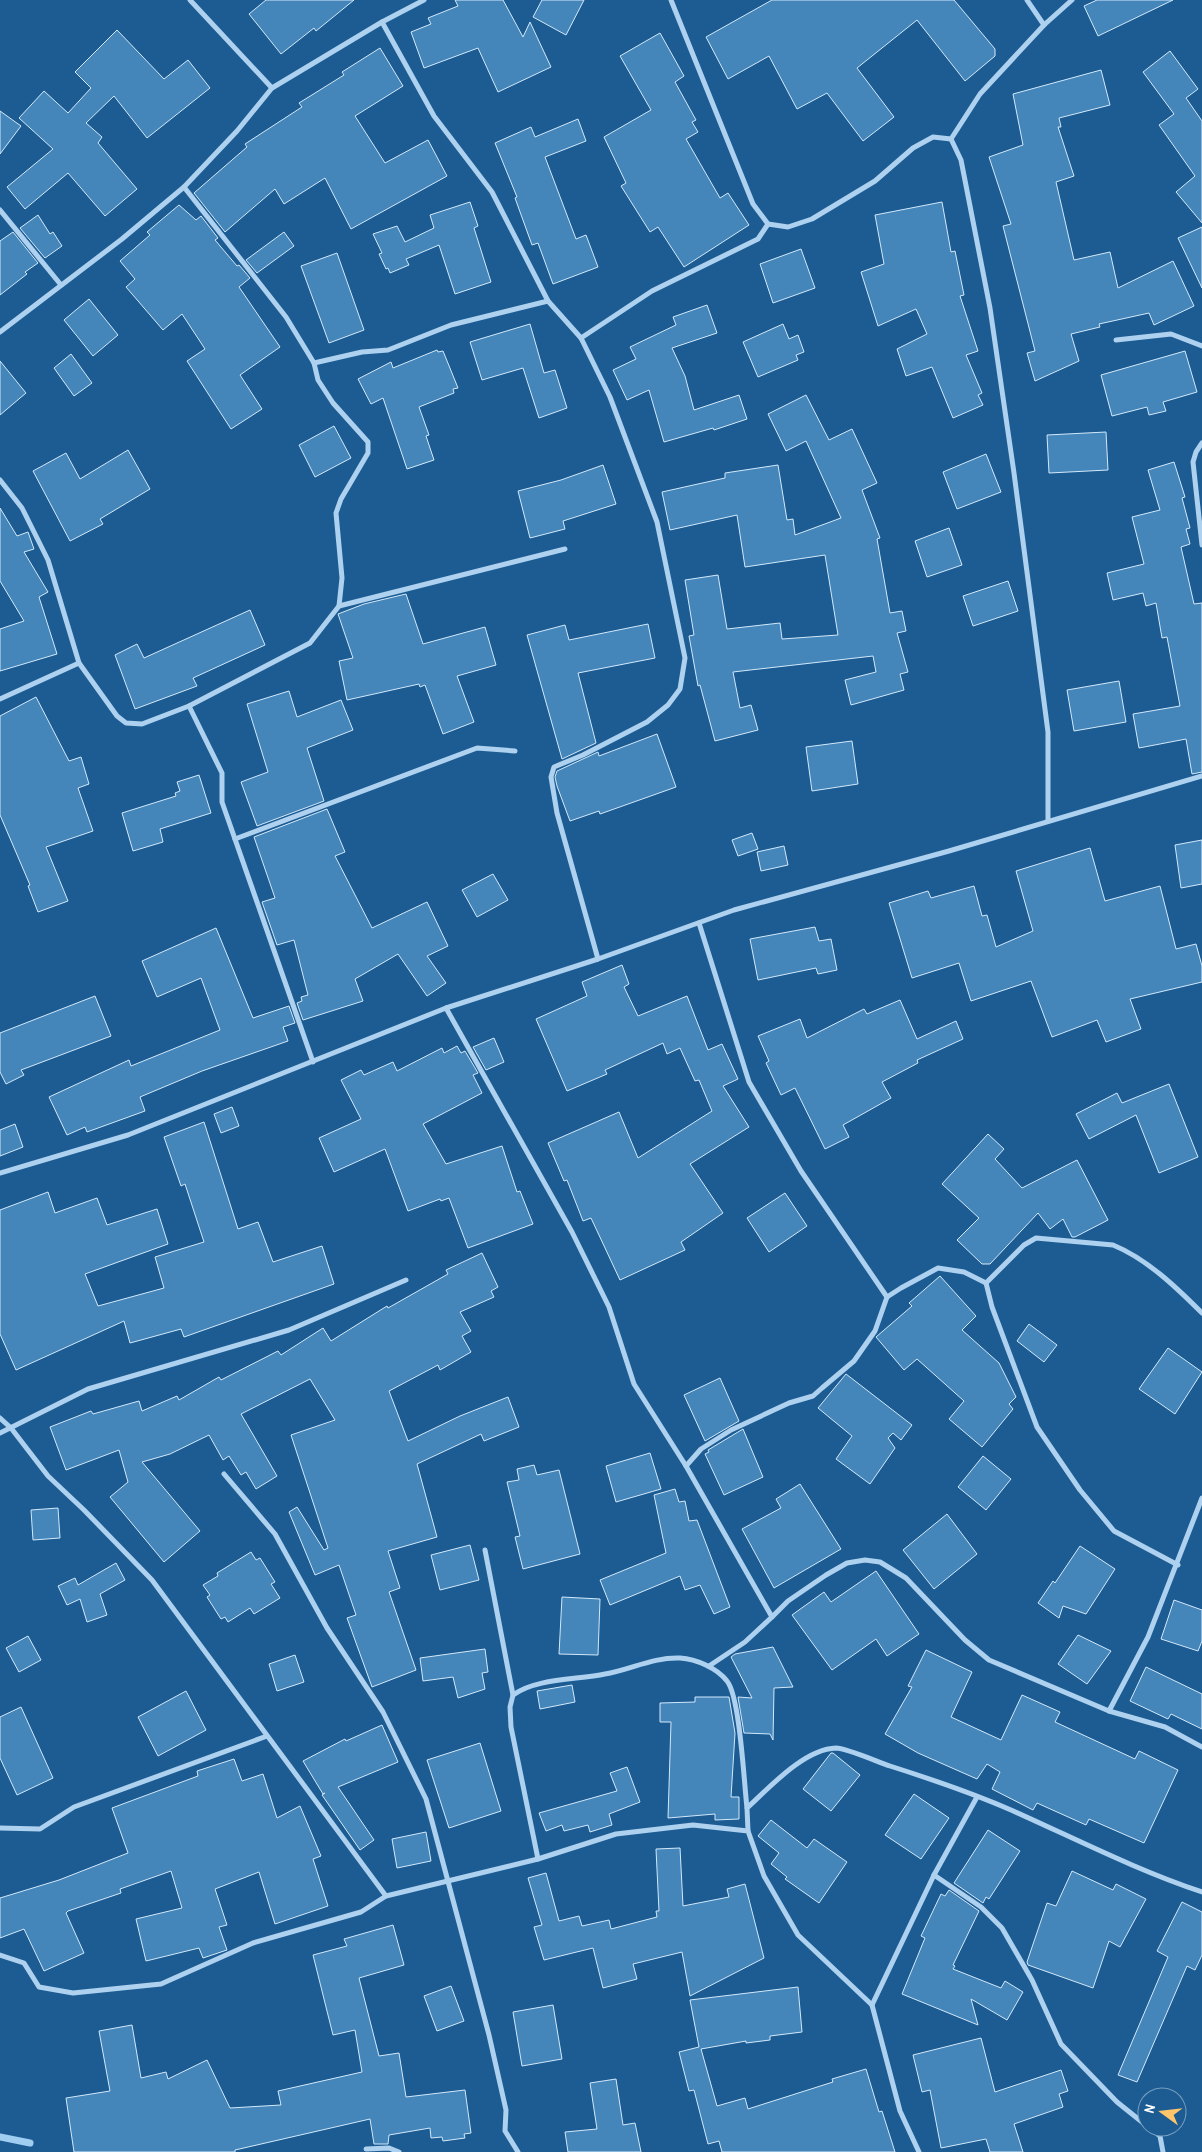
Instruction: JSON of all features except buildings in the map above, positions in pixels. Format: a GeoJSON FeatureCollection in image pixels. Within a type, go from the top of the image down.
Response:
{"type":"FeatureCollection","features":[{"type":"Feature","properties":{"kind":"street"},"geometry":{"type":"LineString","coordinates":[[190,0],[272,88]]}},
{"type":"Feature","properties":{"kind":"street"},"geometry":{"type":"LineString","coordinates":[[0,332],[122,239],[184,186],[237,131],[272,88],[382,22],[424,0]]}},
{"type":"Feature","properties":{"kind":"street"},"geometry":{"type":"LineString","coordinates":[[671,0],[753,204],[768,224],[788,227],[812,219],[875,181],[913,148],[933,137],[951,139]]}},
{"type":"Feature","properties":{"kind":"street"},"geometry":{"type":"LineString","coordinates":[[1027,0],[1044,25]]}},
{"type":"Feature","properties":{"kind":"street"},"geometry":{"type":"LineString","coordinates":[[951,139],[980,94],[1044,25],[1072,0]]}},
{"type":"Feature","properties":{"kind":"street"},"geometry":{"type":"LineString","coordinates":[[382,22],[434,116],[492,192],[548,302],[581,338],[610,397],[657,522],[685,658],[680,689],[668,705],[647,722],[583,755],[554,767],[551,777],[557,813],[598,959]]}},
{"type":"Feature","properties":{"kind":"street"},"geometry":{"type":"LineString","coordinates":[[951,139],[961,160],[990,308],[1010,444],[1048,732],[1048,822]]}},
{"type":"Feature","properties":{"kind":"street"},"geometry":{"type":"LineString","coordinates":[[0,480],[22,508],[48,560],[79,663],[117,716],[126,722],[142,724],[189,706],[310,643],[339,606],[342,578],[336,513],[341,499],[368,453],[368,442],[333,403],[318,380],[314,364],[286,317],[184,186]]}},
{"type":"Feature","properties":{"kind":"street"},"geometry":{"type":"LineString","coordinates":[[0,210],[60,285]]}},
{"type":"Feature","properties":{"kind":"street"},"geometry":{"type":"LineString","coordinates":[[581,338],[652,291],[758,240],[768,224]]}},
{"type":"Feature","properties":{"kind":"street"},"geometry":{"type":"LineString","coordinates":[[314,364],[362,352],[388,350],[450,324],[548,302]]}},
{"type":"Feature","properties":{"kind":"street"},"geometry":{"type":"LineString","coordinates":[[1116,340],[1171,334],[1202,346]]}},
{"type":"Feature","properties":{"kind":"street"},"geometry":{"type":"LineString","coordinates":[[1202,443],[1196,452],[1193,462],[1202,546]]}},
{"type":"Feature","properties":{"kind":"street"},"geometry":{"type":"LineString","coordinates":[[339,606],[566,549]]}},
{"type":"Feature","properties":{"kind":"street"},"geometry":{"type":"LineString","coordinates":[[0,699],[79,663]]}},
{"type":"Feature","properties":{"kind":"street"},"geometry":{"type":"LineString","coordinates":[[189,706],[222,773],[222,802],[313,1062]]}},
{"type":"Feature","properties":{"kind":"street"},"geometry":{"type":"LineString","coordinates":[[235,839],[476,748],[516,750]]}},
{"type":"Feature","properties":{"kind":"street"},"geometry":{"type":"LineString","coordinates":[[0,1172],[128,1135],[446,1008],[598,959],[734,910],[950,851],[1202,776]]}},
{"type":"Feature","properties":{"kind":"street"},"geometry":{"type":"LineString","coordinates":[[699,923],[749,1082],[801,1172],[887,1297]]}},
{"type":"Feature","properties":{"kind":"street"},"geometry":{"type":"LineString","coordinates":[[446,1008],[572,1232],[609,1307],[634,1384],[686,1466],[772,1617]]}},
{"type":"Feature","properties":{"kind":"street"},"geometry":{"type":"LineString","coordinates":[[986,1283],[1024,1245],[1036,1238],[1113,1245],[1124,1249],[1158,1272],[1202,1313]]}},
{"type":"Feature","properties":{"kind":"street"},"geometry":{"type":"LineString","coordinates":[[686,1466],[701,1449],[731,1430],[789,1403],[813,1396],[854,1361],[875,1331],[887,1297],[919,1277],[938,1268],[964,1272],[986,1283],[992,1307],[1037,1427],[1080,1490],[1114,1531],[1178,1565]]}},
{"type":"Feature","properties":{"kind":"street"},"geometry":{"type":"LineString","coordinates":[[0,1433],[88,1389],[289,1330],[406,1280]]}},
{"type":"Feature","properties":{"kind":"street"},"geometry":{"type":"LineString","coordinates":[[0,1418],[11,1428],[48,1476],[152,1580],[386,1896]]}},
{"type":"Feature","properties":{"kind":"street"},"geometry":{"type":"LineString","coordinates":[[224,1474],[275,1534],[327,1628],[383,1712],[426,1799],[489,2035],[506,2110],[504,2131],[518,2152]]}},
{"type":"Feature","properties":{"kind":"street"},"geometry":{"type":"LineString","coordinates":[[1109,1711],[1148,1637],[1178,1565],[1202,1498]]}},
{"type":"Feature","properties":{"kind":"street"},"geometry":{"type":"LineString","coordinates":[[486,1550],[491,1589],[513,1695],[510,1707],[511,1727],[538,1859]]}},
{"type":"Feature","properties":{"kind":"street"},"geometry":{"type":"LineString","coordinates":[[709,1666],[745,1642],[788,1601],[826,1575],[847,1563],[865,1560],[880,1562],[906,1578],[965,1640],[989,1660],[1109,1711],[1166,1727],[1202,1747]]}},
{"type":"Feature","properties":{"kind":"street"},"geometry":{"type":"LineString","coordinates":[[513,1695],[522,1688],[606,1674],[655,1660],[680,1658],[709,1666],[727,1681],[735,1698],[748,1831],[764,1876],[798,1935],[872,2005],[900,2111],[919,2152]]}},
{"type":"Feature","properties":{"kind":"street"},"geometry":{"type":"LineString","coordinates":[[0,1828],[40,1829],[74,1807],[267,1736]]}},
{"type":"Feature","properties":{"kind":"street"},"geometry":{"type":"LineString","coordinates":[[747,1808],[801,1762],[818,1752],[837,1748],[977,1796],[1169,1881],[1202,1892]]}},
{"type":"Feature","properties":{"kind":"street"},"geometry":{"type":"LineString","coordinates":[[872,2005],[934,1875],[977,1796]]}},
{"type":"Feature","properties":{"kind":"street"},"geometry":{"type":"LineString","coordinates":[[0,1955],[24,1963],[39,1987],[73,1993],[161,1984],[253,1943],[361,1912],[386,1896],[538,1859],[616,1834],[693,1825],[748,1831]]}},
{"type":"Feature","properties":{"kind":"street"},"geometry":{"type":"LineString","coordinates":[[934,1875],[981,1907],[1002,1928],[1032,1980],[1061,2044],[1117,2102],[1137,2117]]}},
{"type":"Feature","properties":{"kind":"street"},"geometry":{"type":"LineString","coordinates":[[1160,2137],[1163,2152]]}},
{"type":"Feature","properties":{"kind":"street"},"geometry":{"type":"LineString","coordinates":[[366,2149],[390,2148],[399,2152]]}},
{"type":"Feature","properties":{"kind":"waterway"},"geometry":{"type":"LineString","coordinates":[[0,2137],[30,2143]]}}]}
